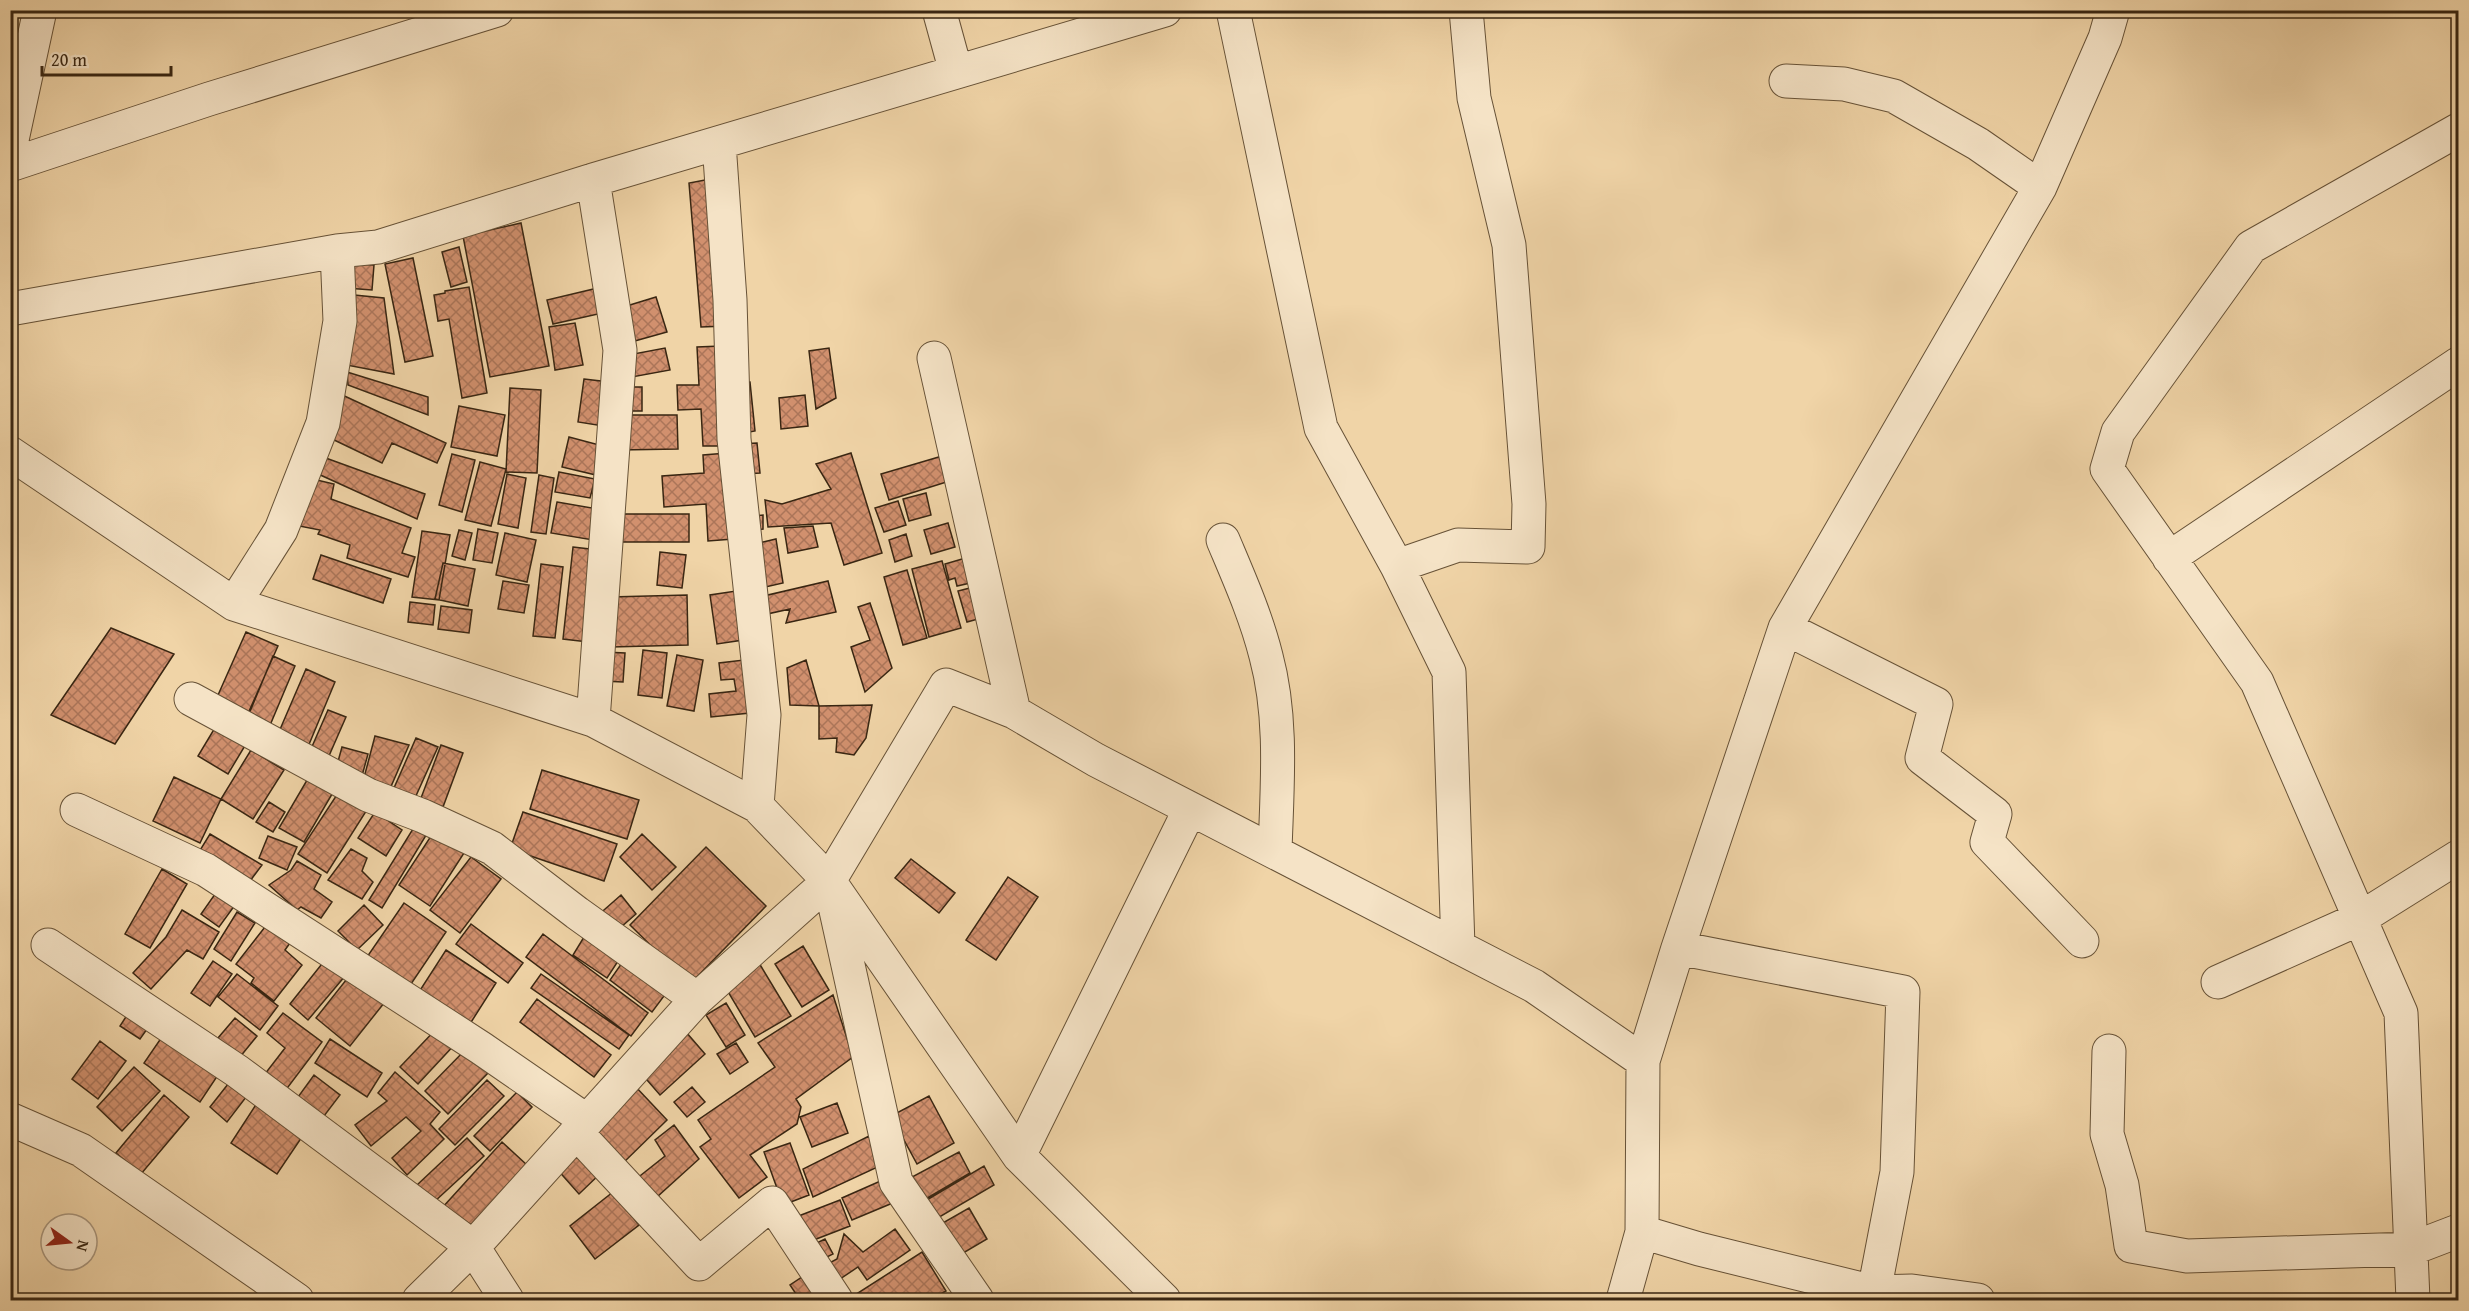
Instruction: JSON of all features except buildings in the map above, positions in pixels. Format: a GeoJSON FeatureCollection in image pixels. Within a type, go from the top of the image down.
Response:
{"type":"FeatureCollection","features":[{"type":"Feature","properties":{"kind":"street"},"geometry":{"type":"LineString","coordinates":[[10,149],[40,10]]}},
{"type":"Feature","properties":{"kind":"street"},"geometry":{"type":"LineString","coordinates":[[10,165],[208,99],[497,10]]}},
{"type":"Feature","properties":{"kind":"street"},"geometry":{"type":"LineString","coordinates":[[939,10],[956,72]]}},
{"type":"Feature","properties":{"kind":"street"},"geometry":{"type":"LineString","coordinates":[[10,309],[337,251],[378,247],[593,180],[1164,10]]}},
{"type":"Feature","properties":{"kind":"street"},"geometry":{"type":"LineString","coordinates":[[1233,10],[1321,428],[1397,566],[1449,672],[1458,946]]}},
{"type":"Feature","properties":{"kind":"street"},"geometry":{"type":"LineString","coordinates":[[1397,566],[1458,545],[1528,547],[1528,504],[1509,245],[1474,98],[1467,10]]}},
{"type":"Feature","properties":{"kind":"street"},"geometry":{"type":"LineString","coordinates":[[1623,1300],[1642,1232],[1643,1061],[1678,948],[1785,628],[2040,188],[2105,38],[2114,10]]}},
{"type":"Feature","properties":{"kind":"street"},"geometry":{"type":"LineString","coordinates":[[1786,81],[1844,84],[1894,96],[1978,144],[2040,188]]}},
{"type":"Feature","properties":{"kind":"street"},"geometry":{"type":"LineString","coordinates":[[2413,1300],[2401,1013],[2257,682],[2108,469],[2118,432],[2251,247],[2458,130]]}},
{"type":"Feature","properties":{"kind":"street"},"geometry":{"type":"LineString","coordinates":[[719,143],[730,300],[734,439],[764,715],[757,806]]}},
{"type":"Feature","properties":{"kind":"street"},"geometry":{"type":"LineString","coordinates":[[593,180],[620,350],[593,720]]}},
{"type":"Feature","properties":{"kind":"street"},"geometry":{"type":"LineString","coordinates":[[234,604],[281,530],[323,423],[340,321],[337,251]]}},
{"type":"Feature","properties":{"kind":"street"},"geometry":{"type":"LineString","coordinates":[[934,358],[1014,712]]}},
{"type":"Feature","properties":{"kind":"street"},"geometry":{"type":"LineString","coordinates":[[2169,558],[2458,364]]}},
{"type":"Feature","properties":{"kind":"street"},"geometry":{"type":"LineString","coordinates":[[10,453],[234,604],[593,720],[757,806],[829,881],[1019,1156],[1164,1300]]}},
{"type":"Feature","properties":{"kind":"street"},"geometry":{"type":"LineString","coordinates":[[1223,540],[1251,608],[1267,657],[1278,738],[1275,851]]}},
{"type":"Feature","properties":{"kind":"street"},"geometry":{"type":"LineString","coordinates":[[1785,628],[1936,704],[1922,758],[1995,814],[1987,842],[2082,941]]}},
{"type":"Feature","properties":{"kind":"street"},"geometry":{"type":"LineString","coordinates":[[419,1300],[473,1246],[697,999],[829,881],[946,685],[1014,712],[1096,760],[1534,986],[1643,1061]]}},
{"type":"Feature","properties":{"kind":"street"},"geometry":{"type":"LineString","coordinates":[[191,699],[368,795],[423,816],[492,848],[576,913],[697,999]]}},
{"type":"Feature","properties":{"kind":"street"},"geometry":{"type":"LineString","coordinates":[[1019,1156],[1190,809]]}},
{"type":"Feature","properties":{"kind":"street"},"geometry":{"type":"LineString","coordinates":[[78,810],[206,870],[471,1042],[582,1127],[699,1264],[772,1203],[836,1300]]}},
{"type":"Feature","properties":{"kind":"street"},"geometry":{"type":"LineString","coordinates":[[2218,982],[2359,919],[2458,857]]}},
{"type":"Feature","properties":{"kind":"street"},"geometry":{"type":"LineString","coordinates":[[829,881],[896,1182],[977,1300]]}},
{"type":"Feature","properties":{"kind":"street"},"geometry":{"type":"LineString","coordinates":[[48,945],[237,1071],[473,1246],[507,1300]]}},
{"type":"Feature","properties":{"kind":"street"},"geometry":{"type":"LineString","coordinates":[[1678,948],[1904,992],[1897,1172],[1874,1292]]}},
{"type":"Feature","properties":{"kind":"street"},"geometry":{"type":"LineString","coordinates":[[2109,1051],[2107,1134],[2122,1185],[2132,1246],[2187,1256],[2411,1250],[2458,1231]]}},
{"type":"Feature","properties":{"kind":"street"},"geometry":{"type":"LineString","coordinates":[[10,1119],[81,1150],[297,1300]]}},
{"type":"Feature","properties":{"kind":"street"},"geometry":{"type":"LineString","coordinates":[[1642,1232],[1699,1249],[1874,1292],[1912,1292],[1978,1300]]}}]}
